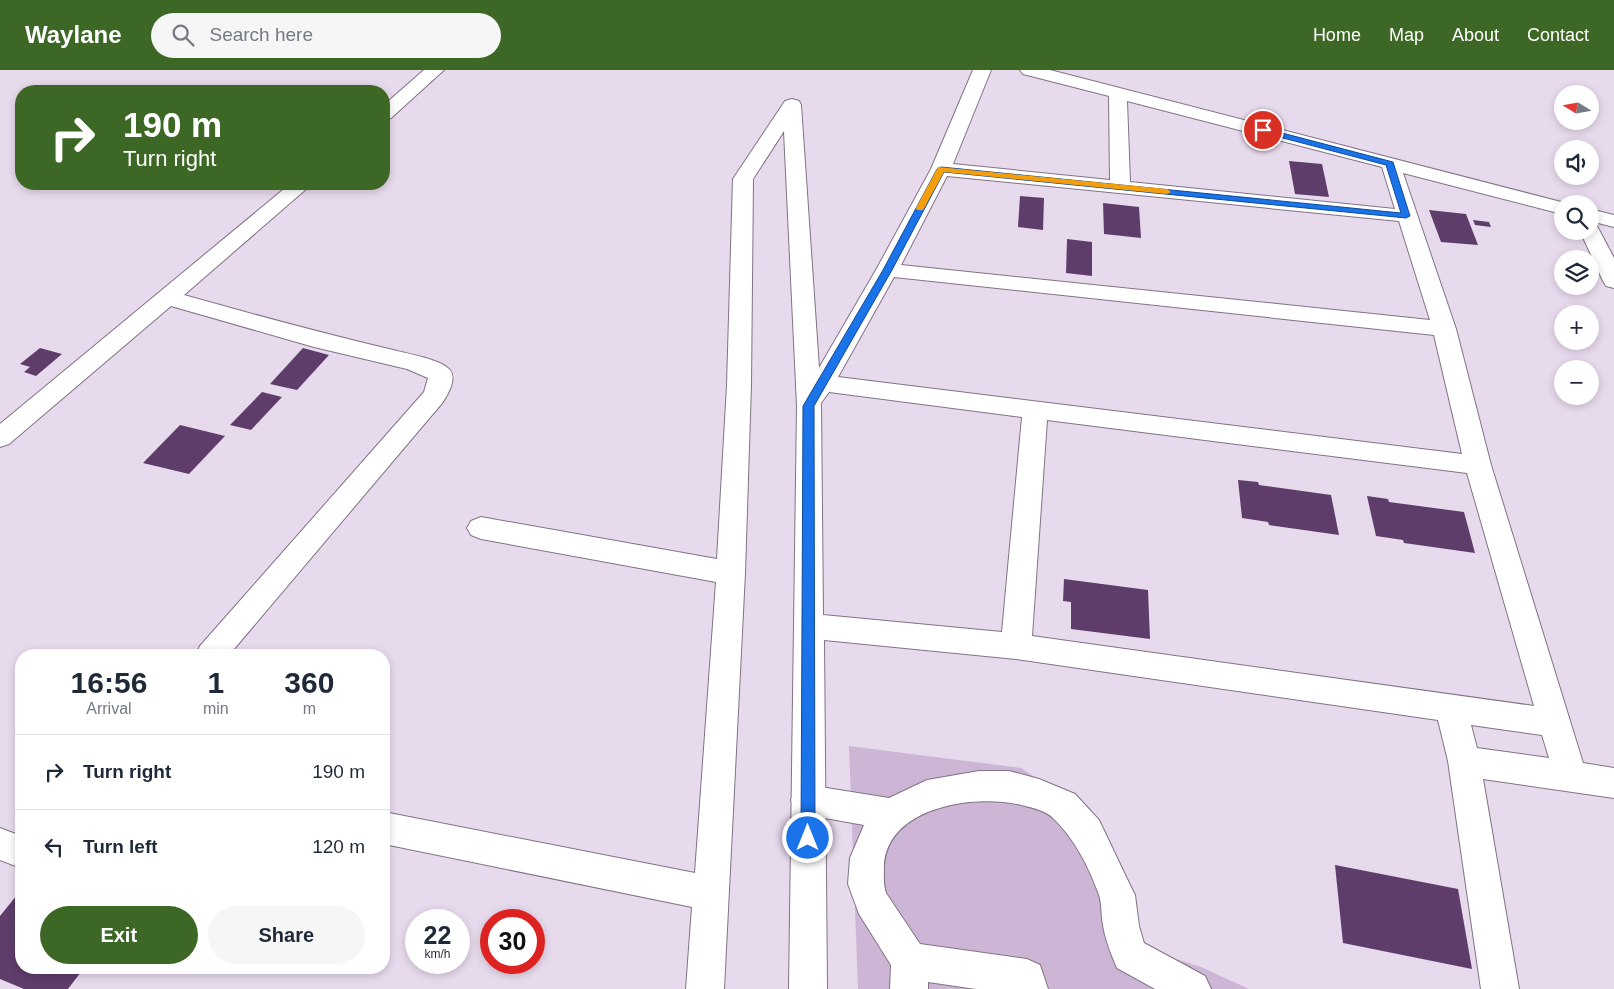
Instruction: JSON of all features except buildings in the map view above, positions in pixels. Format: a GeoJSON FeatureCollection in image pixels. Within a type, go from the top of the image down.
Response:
{"type":"FeatureCollection","features":[{"type":"Feature","properties":{"kind":"street"},"geometry":{"type":"LineString","coordinates":[[390,109],[435,70]]}},
{"type":"Feature","properties":{"kind":"street"},"geometry":{"type":"LineString","coordinates":[[815,394],[887,270],[941,169],[982,70]]}},
{"type":"Feature","properties":{"kind":"street"},"geometry":{"type":"LineString","coordinates":[[1029,70],[1554,206]]}},
{"type":"Feature","properties":{"kind":"street"},"geometry":{"type":"LineString","coordinates":[[1118,93],[1120,187]]}},
{"type":"Feature","properties":{"kind":"street"},"geometry":{"type":"LineString","coordinates":[[705,989],[731,573],[739,385],[743,180],[792,105],[815,394],[808,626],[808,989]]}},
{"type":"Feature","properties":{"kind":"street"},"geometry":{"type":"LineString","coordinates":[[1390,163],[1444,329],[1478,465],[1570,776]]}},
{"type":"Feature","properties":{"kind":"street"},"geometry":{"type":"LineString","coordinates":[[941,169],[1406,216]]}},
{"type":"Feature","properties":{"kind":"street"},"geometry":{"type":"LineString","coordinates":[[0,438],[295,190]]}},
{"type":"Feature","properties":{"kind":"street"},"geometry":{"type":"LineString","coordinates":[[1599,217],[1614,221]]}},
{"type":"Feature","properties":{"kind":"street"},"geometry":{"type":"LineString","coordinates":[[1595,240],[1614,280]]}},
{"type":"Feature","properties":{"kind":"street"},"geometry":{"type":"LineString","coordinates":[[887,270],[1444,329]]}},
{"type":"Feature","properties":{"kind":"street"},"geometry":{"type":"LineString","coordinates":[[168,298],[314,339],[414,363],[440,374],[439,385],[434,396],[216,649]]}},
{"type":"Feature","properties":{"kind":"street"},"geometry":{"type":"LineString","coordinates":[[815,394],[1035,409],[1478,465]]}},
{"type":"Feature","properties":{"kind":"street"},"geometry":{"type":"LineString","coordinates":[[1016,646],[1035,409]]}},
{"type":"Feature","properties":{"kind":"street"},"geometry":{"type":"LineString","coordinates":[[481,528],[731,573]]}},
{"type":"Feature","properties":{"kind":"street"},"geometry":{"type":"LineString","coordinates":[[808,626],[1016,646],[1554,723]]}},
{"type":"Feature","properties":{"kind":"street"},"geometry":{"type":"LineString","coordinates":[[1452,708],[1464,761],[1500,989]]}},
{"type":"Feature","properties":{"kind":"street"},"geometry":{"type":"LineString","coordinates":[[1464,761],[1614,783]]}},
{"type":"Feature","properties":{"kind":"street"},"geometry":{"type":"LineString","coordinates":[[1029,989],[1028,978],[910,975],[872,902],[866,884],[867,858],[880,828],[893,814],[927,795],[979,786],[1009,786],[1039,794],[1063,805],[1087,831],[1101,858],[1117,894],[1121,926],[1130,955],[1192,989]]}},
{"type":"Feature","properties":{"kind":"street"},"geometry":{"type":"LineString","coordinates":[[808,800],[893,814]]}},
{"type":"Feature","properties":{"kind":"street"},"geometry":{"type":"LineString","coordinates":[[390,829],[711,893]]}},
{"type":"Feature","properties":{"kind":"street"},"geometry":{"type":"LineString","coordinates":[[0,844],[15,850]]}},
{"type":"Feature","properties":{"kind":"shaded area"},"geometry":{"type":"Polygon","coordinates":[[[849,746],[1021,768],[1076,804],[1136,946],[1201,967],[1249,989],[858,989],[849,746]]]}},
{"type":"Feature","properties":{"kind":"slow traffic"},"geometry":{"type":"LineString","coordinates":[[920,208],[941,169],[1167,192]]}},
{"type":"Feature","properties":{"kind":"route"},"geometry":{"type":"LineString","coordinates":[[808,838],[809,406],[887,270],[941,169],[1406,216],[1390,163],[1263,130]]}}]}
